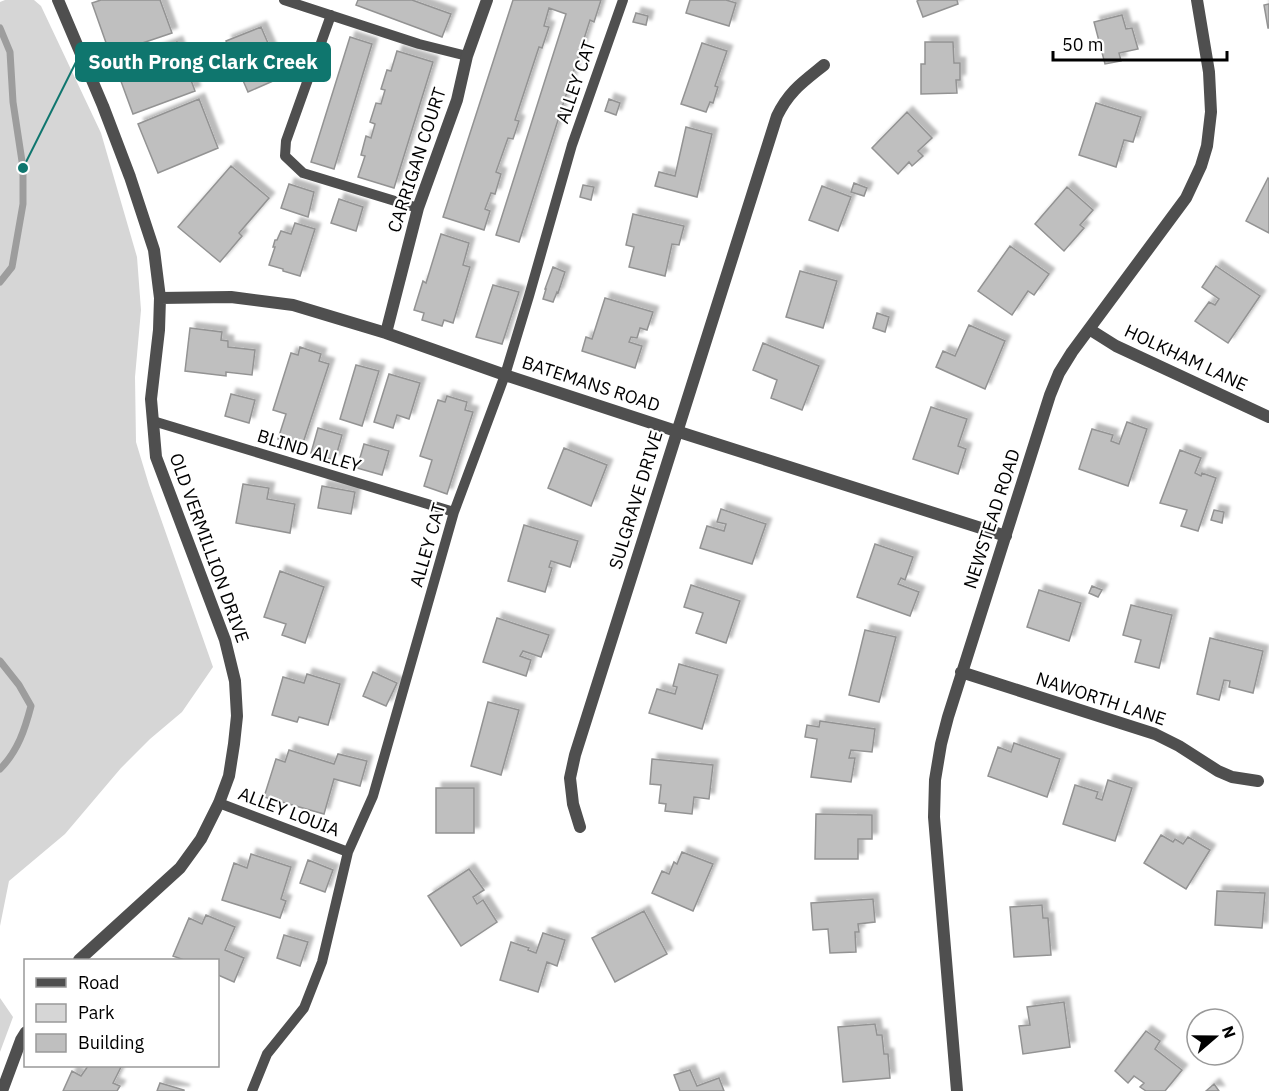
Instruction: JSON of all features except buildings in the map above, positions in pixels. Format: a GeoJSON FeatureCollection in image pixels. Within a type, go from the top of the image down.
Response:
{"type":"FeatureCollection","features":[{"type":"Feature","properties":{"kind":"street","name":"OLD VERMILLION DRIVE"},"geometry":{"type":"LineString","coordinates":[[58,0],[103,106],[154,250],[160,298],[159,330],[151,399],[156,457],[225,640],[235,681],[237,716],[229,777],[201,839],[180,868],[80,959]]}},
{"type":"Feature","properties":{"kind":"street","name":"CARRIGAN COURT"},"geometry":{"type":"LineString","coordinates":[[387,333],[418,208],[457,100],[467,56],[487,0]]}},
{"type":"Feature","properties":{"kind":"street","name":"NEWSTEAD ROAD"},"geometry":{"type":"LineString","coordinates":[[957,1091],[934,817],[935,780],[941,744],[961,672],[1050,395],[1059,374],[1089,329],[1186,198],[1201,166],[1207,146],[1211,112],[1209,72],[1197,0]]}},
{"type":"Feature","properties":{"kind":"street","name":"SULGRAVE DRIVE"},"geometry":{"type":"LineString","coordinates":[[579,827],[570,778],[575,755],[777,116],[784,101],[795,88],[824,65]]}},
{"type":"Feature","properties":{"kind":"street","name":"BATEMANS ROAD"},"geometry":{"type":"LineString","coordinates":[[160,298],[231,297],[293,305],[387,333],[505,375],[1006,536]]}},
{"type":"Feature","properties":{"kind":"street","name":"HOLKHAM LANE"},"geometry":{"type":"LineString","coordinates":[[1089,329],[1116,346],[1269,417]]}},
{"type":"Feature","properties":{"kind":"street","name":"NAWORTH LANE"},"geometry":{"type":"LineString","coordinates":[[961,672],[1155,734],[1179,746],[1218,771],[1232,777],[1258,781]]}},
{"type":"Feature","properties":{"kind":"street"},"geometry":{"type":"LineString","coordinates":[[2,1091],[24,1035]]}},
{"type":"Feature","properties":{"kind":"lane"},"geometry":{"type":"LineString","coordinates":[[284,0],[419,44],[467,56]]}},
{"type":"Feature","properties":{"kind":"lane","name":"ALLEY CAT"},"geometry":{"type":"LineString","coordinates":[[252,1091],[267,1054],[304,1008],[322,962],[348,852],[373,796],[454,512],[505,375],[530,296],[572,145],[623,0]]}},
{"type":"Feature","properties":{"kind":"lane"},"geometry":{"type":"LineString","coordinates":[[331,15],[286,141],[285,156],[303,173],[418,208]]}},
{"type":"Feature","properties":{"kind":"lane","name":"BLIND ALLEY"},"geometry":{"type":"LineString","coordinates":[[153,421],[454,512]]}},
{"type":"Feature","properties":{"kind":"lane","name":"ALLEY LOUIA"},"geometry":{"type":"LineString","coordinates":[[219,803],[348,852]]}},
{"type":"Feature","properties":{"kind":"green space"},"geometry":{"type":"Polygon","coordinates":[[[34,0],[41,6],[101,133],[137,257],[141,310],[135,377],[136,442],[213,667],[182,712],[121,768],[65,834],[9,881],[0,926],[0,2],[34,0]]]}},
{"type":"Feature","properties":{"kind":"green space"},"geometry":{"type":"Polygon","coordinates":[[[0,998],[13,1017],[0,1052],[0,998]]]}},
{"type":"Feature","properties":{"kind":"waterway"},"geometry":{"type":"LineString","coordinates":[[0,28],[10,52],[13,102],[23,168],[23,204],[12,267],[0,282]]}},
{"type":"Feature","properties":{"kind":"waterway"},"geometry":{"type":"LineString","coordinates":[[0,661],[19,685],[31,706],[20,739],[12,755],[0,769]]}},
{"type":"Feature","properties":{"kind":"place","name":"South Prong Clark Creek"},"geometry":{"type":"Point","coordinates":[23,168]}}]}
